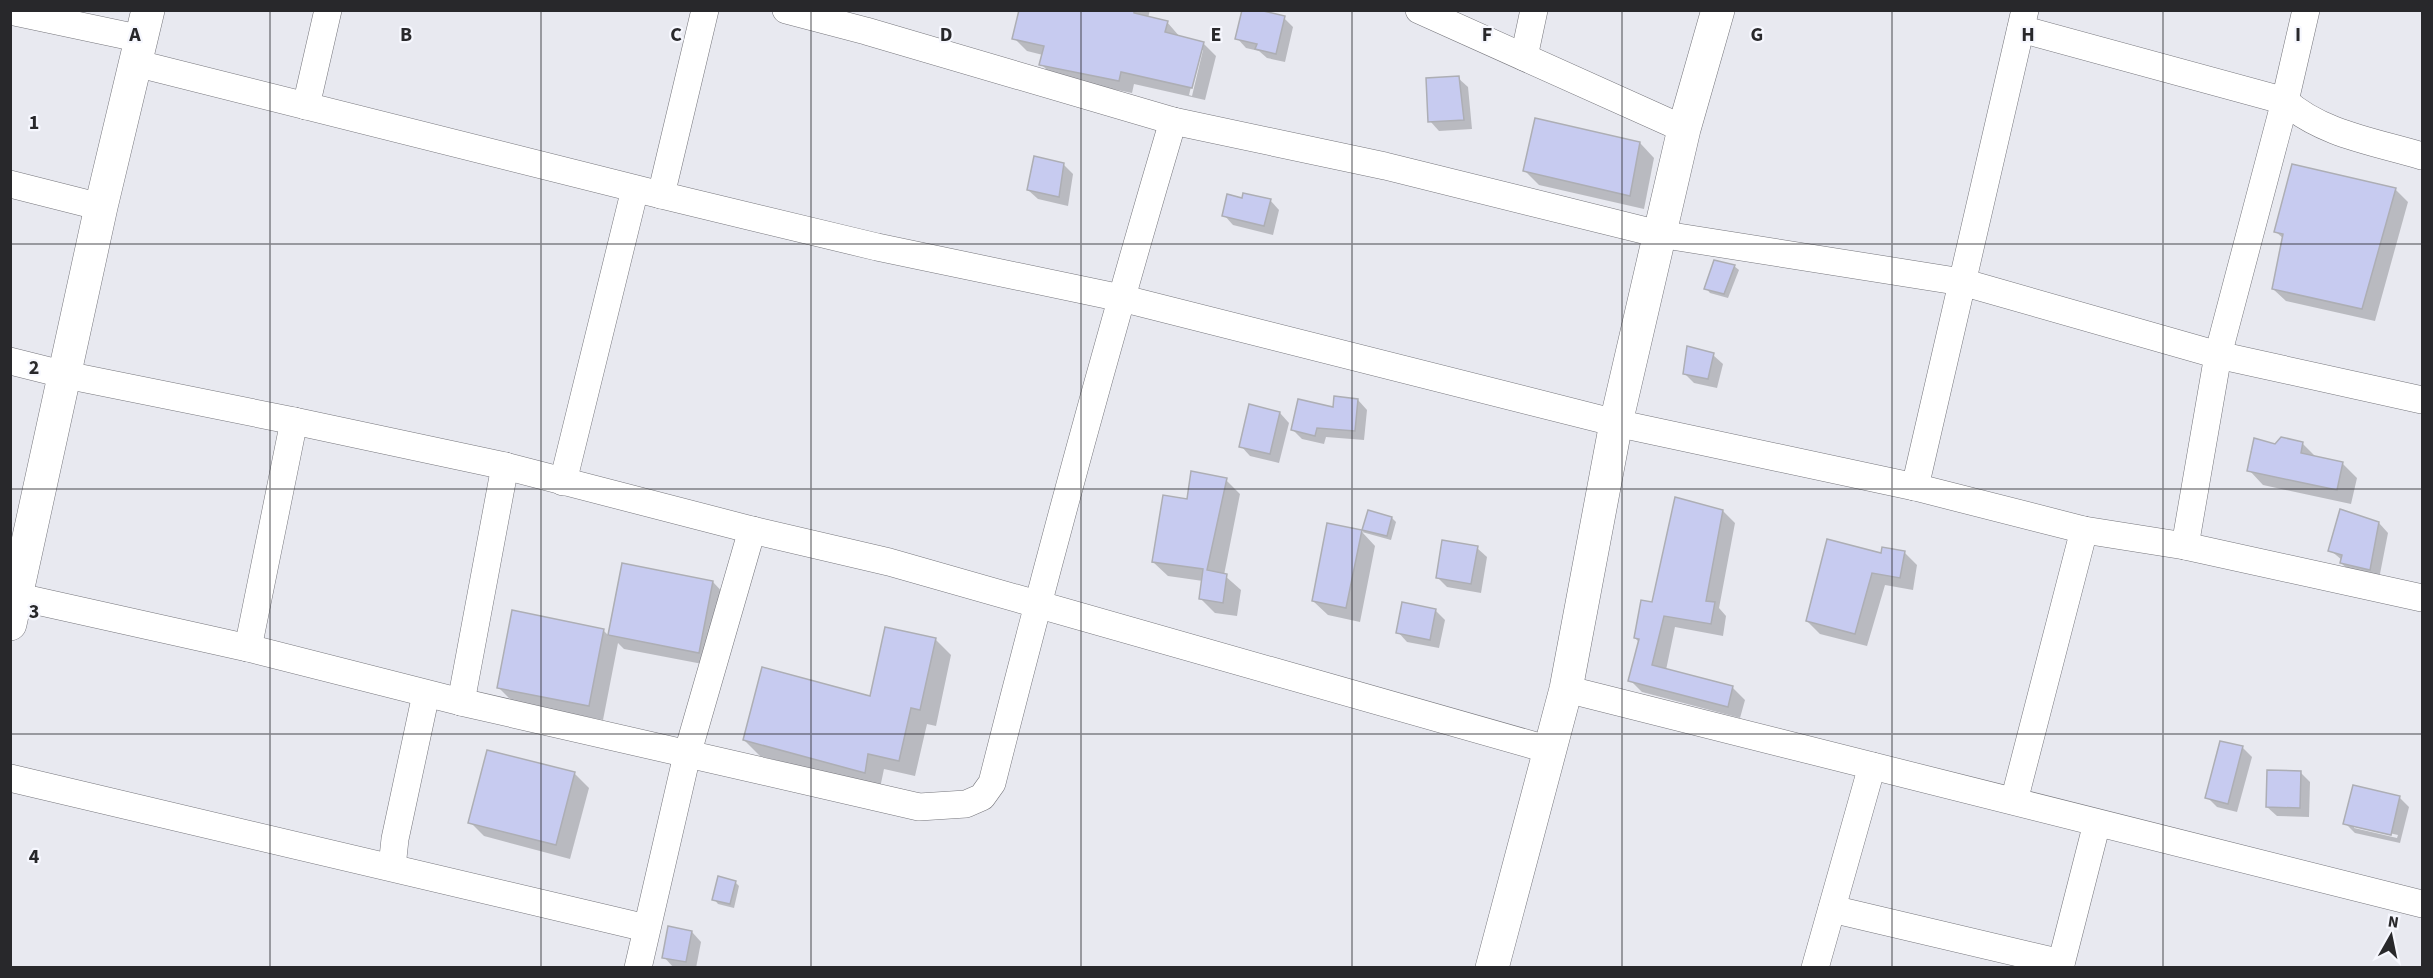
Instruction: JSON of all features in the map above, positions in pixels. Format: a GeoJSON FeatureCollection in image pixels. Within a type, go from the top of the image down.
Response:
{"type":"FeatureCollection","features":[{"type":"Feature","properties":{"kind":"street"},"geometry":{"type":"LineString","coordinates":[[306,106],[328,10]]}},
{"type":"Feature","properties":{"kind":"street"},"geometry":{"type":"LineString","coordinates":[[661,195],[705,10]]}},
{"type":"Feature","properties":{"kind":"street"},"geometry":{"type":"LineString","coordinates":[[786,10],[868,21],[1173,121],[1385,166],[1659,234],[1962,282],[2218,355],[2421,392]]}},
{"type":"Feature","properties":{"kind":"street"},"geometry":{"type":"LineString","coordinates":[[1419,10],[1684,129]]}},
{"type":"Feature","properties":{"kind":"street"},"geometry":{"type":"LineString","coordinates":[[1524,57],[1534,10]]}},
{"type":"Feature","properties":{"kind":"street"},"geometry":{"type":"LineString","coordinates":[[1492,968],[1566,689],[1616,423],[1684,129],[1718,10]]}},
{"type":"Feature","properties":{"kind":"street"},"geometry":{"type":"LineString","coordinates":[[2185,546],[2218,355],[2285,101],[2306,10]]}},
{"type":"Feature","properties":{"kind":"street"},"geometry":{"type":"LineString","coordinates":[[10,11],[142,38],[306,106],[635,189],[877,247],[1121,298],[1616,423],[1915,487],[2085,530],[2185,546],[2422,598]]}},
{"type":"Feature","properties":{"kind":"street"},"geometry":{"type":"LineString","coordinates":[[1915,487],[2023,20],[2285,101],[2298,113],[2326,127],[2422,156]]}},
{"type":"Feature","properties":{"kind":"street"},"geometry":{"type":"LineString","coordinates":[[142,38],[101,207],[66,375],[13,605],[248,648],[426,694],[920,807],[966,804],[982,797],[992,783],[1037,603],[1121,298],[1173,121]]}},
{"type":"Feature","properties":{"kind":"street"},"geometry":{"type":"LineString","coordinates":[[10,184],[101,207]]}},
{"type":"Feature","properties":{"kind":"street"},"geometry":{"type":"LineString","coordinates":[[562,482],[635,189]]}},
{"type":"Feature","properties":{"kind":"street"},"geometry":{"type":"LineString","coordinates":[[10,361],[66,375],[505,466],[752,530],[889,562],[1550,750]]}},
{"type":"Feature","properties":{"kind":"street"},"geometry":{"type":"LineString","coordinates":[[248,648],[294,421]]}},
{"type":"Feature","properties":{"kind":"street"},"geometry":{"type":"LineString","coordinates":[[461,702],[505,466]]}},
{"type":"Feature","properties":{"kind":"street"},"geometry":{"type":"LineString","coordinates":[[638,968],[687,755],[752,530]]}},
{"type":"Feature","properties":{"kind":"street"},"geometry":{"type":"LineString","coordinates":[[2014,801],[2085,530]]}},
{"type":"Feature","properties":{"kind":"street"},"geometry":{"type":"LineString","coordinates":[[1566,689],[2422,904]]}},
{"type":"Feature","properties":{"kind":"street"},"geometry":{"type":"LineString","coordinates":[[392,867],[395,839],[426,694]]}},
{"type":"Feature","properties":{"kind":"street"},"geometry":{"type":"LineString","coordinates":[[1815,968],[1872,766]]}},
{"type":"Feature","properties":{"kind":"street"},"geometry":{"type":"LineString","coordinates":[[10,778],[646,928]]}},
{"type":"Feature","properties":{"kind":"street"},"geometry":{"type":"LineString","coordinates":[[1832,909],[2061,965],[2097,823]]}},
{"type":"Feature","properties":{"kind":"building"},"geometry":{"type":"Polygon","coordinates":[[[1019,10],[1134,10],[1134,13],[1168,21],[1165,32],[1204,42],[1192,88],[1121,72],[1119,81],[1039,65],[1044,46],[1012,39],[1019,10]]]}},
{"type":"Feature","properties":{"kind":"building"},"geometry":{"type":"Polygon","coordinates":[[[1242,10],[1259,10],[1285,16],[1276,54],[1255,49],[1257,44],[1235,39],[1242,10]]]}},
{"type":"Feature","properties":{"kind":"building"},"geometry":{"type":"Polygon","coordinates":[[[1459,76],[1464,120],[1428,122],[1426,78],[1459,76]]]}},
{"type":"Feature","properties":{"kind":"building"},"geometry":{"type":"Polygon","coordinates":[[[1535,118],[1640,142],[1630,196],[1523,171],[1535,118]]]}},
{"type":"Feature","properties":{"kind":"building"},"geometry":{"type":"Polygon","coordinates":[[[1034,156],[1064,163],[1059,197],[1027,190],[1034,156]]]}},
{"type":"Feature","properties":{"kind":"building"},"geometry":{"type":"Polygon","coordinates":[[[2292,164],[2396,188],[2362,309],[2272,289],[2283,234],[2274,232],[2292,164]]]}},
{"type":"Feature","properties":{"kind":"building"},"geometry":{"type":"Polygon","coordinates":[[[1243,193],[1271,199],[1264,226],[1222,216],[1227,194],[1242,198],[1243,193]]]}},
{"type":"Feature","properties":{"kind":"building"},"geometry":{"type":"Polygon","coordinates":[[[1714,260],[1735,265],[1724,294],[1704,289],[1714,260]]]}},
{"type":"Feature","properties":{"kind":"building"},"geometry":{"type":"Polygon","coordinates":[[[1687,346],[1714,353],[1708,379],[1683,374],[1687,346]]]}},
{"type":"Feature","properties":{"kind":"building"},"geometry":{"type":"Polygon","coordinates":[[[1334,396],[1358,399],[1355,431],[1317,428],[1315,436],[1291,430],[1298,399],[1333,407],[1334,396]]]}},
{"type":"Feature","properties":{"kind":"building"},"geometry":{"type":"Polygon","coordinates":[[[1249,404],[1280,412],[1270,454],[1239,447],[1249,404]]]}},
{"type":"Feature","properties":{"kind":"building"},"geometry":{"type":"Polygon","coordinates":[[[2281,437],[2303,442],[2301,453],[2343,462],[2337,490],[2247,471],[2254,438],[2275,444],[2281,437]]]}},
{"type":"Feature","properties":{"kind":"building"},"geometry":{"type":"Polygon","coordinates":[[[1191,471],[1227,478],[1207,570],[1227,574],[1223,603],[1199,599],[1203,569],[1152,562],[1163,495],[1187,499],[1191,471]]]}},
{"type":"Feature","properties":{"kind":"building"},"geometry":{"type":"Polygon","coordinates":[[[1675,497],[1723,510],[1706,601],[1715,602],[1711,624],[1664,616],[1652,665],[1733,686],[1728,707],[1628,681],[1639,639],[1634,638],[1641,600],[1652,602],[1675,497]]]}},
{"type":"Feature","properties":{"kind":"building"},"geometry":{"type":"Polygon","coordinates":[[[2340,509],[2379,522],[2370,570],[2340,563],[2342,555],[2328,551],[2340,509]]]}},
{"type":"Feature","properties":{"kind":"building"},"geometry":{"type":"Polygon","coordinates":[[[1368,510],[1392,517],[1387,536],[1362,530],[1368,510]]]}},
{"type":"Feature","properties":{"kind":"building"},"geometry":{"type":"Polygon","coordinates":[[[1327,523],[1362,530],[1346,608],[1312,601],[1327,523]]]}},
{"type":"Feature","properties":{"kind":"building"},"geometry":{"type":"Polygon","coordinates":[[[1827,539],[1881,553],[1882,547],[1905,551],[1900,578],[1872,573],[1855,634],[1806,621],[1827,539]]]}},
{"type":"Feature","properties":{"kind":"building"},"geometry":{"type":"Polygon","coordinates":[[[1442,540],[1478,546],[1471,584],[1436,578],[1442,540]]]}},
{"type":"Feature","properties":{"kind":"building"},"geometry":{"type":"Polygon","coordinates":[[[622,563],[713,581],[699,653],[608,635],[622,563]]]}},
{"type":"Feature","properties":{"kind":"building"},"geometry":{"type":"Polygon","coordinates":[[[1402,602],[1436,609],[1430,640],[1396,633],[1402,602]]]}},
{"type":"Feature","properties":{"kind":"building"},"geometry":{"type":"Polygon","coordinates":[[[512,610],[604,629],[589,706],[497,688],[512,610]]]}},
{"type":"Feature","properties":{"kind":"building"},"geometry":{"type":"Polygon","coordinates":[[[885,627],[936,638],[920,710],[911,708],[899,761],[868,754],[865,773],[743,740],[762,667],[870,696],[885,627]]]}},
{"type":"Feature","properties":{"kind":"building"},"geometry":{"type":"Polygon","coordinates":[[[2220,741],[2243,746],[2228,804],[2205,798],[2220,741]]]}},
{"type":"Feature","properties":{"kind":"building"},"geometry":{"type":"Polygon","coordinates":[[[487,750],[575,772],[556,845],[468,823],[487,750]]]}},
{"type":"Feature","properties":{"kind":"building"},"geometry":{"type":"Polygon","coordinates":[[[2267,770],[2301,771],[2300,808],[2266,807],[2267,770]]]}},
{"type":"Feature","properties":{"kind":"building"},"geometry":{"type":"Polygon","coordinates":[[[2353,785],[2400,796],[2391,835],[2343,824],[2353,785]]]}},
{"type":"Feature","properties":{"kind":"building"},"geometry":{"type":"Polygon","coordinates":[[[718,876],[736,881],[730,904],[712,900],[718,876]]]}},
{"type":"Feature","properties":{"kind":"building"},"geometry":{"type":"Polygon","coordinates":[[[668,926],[692,931],[686,962],[662,958],[668,926]]]}}]}
